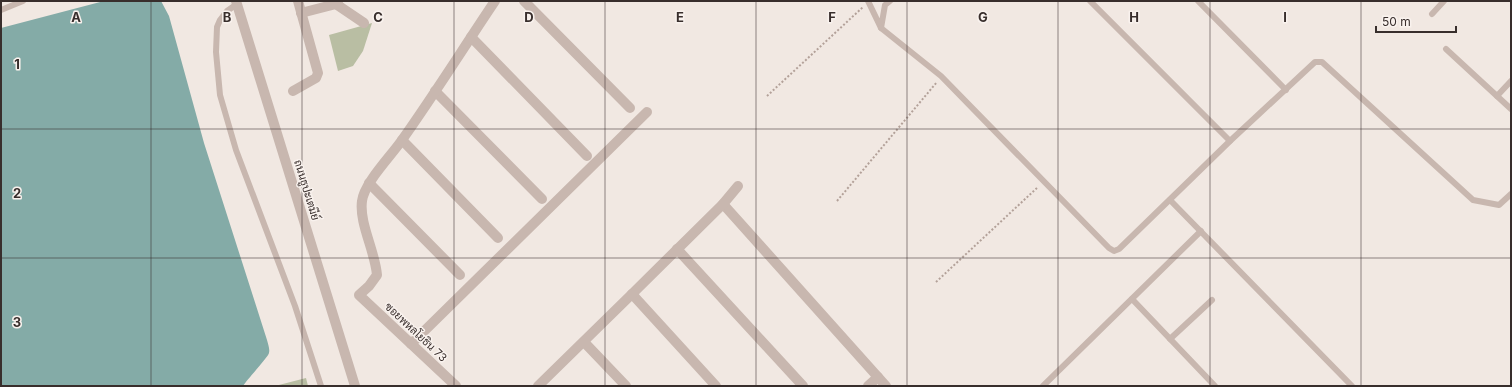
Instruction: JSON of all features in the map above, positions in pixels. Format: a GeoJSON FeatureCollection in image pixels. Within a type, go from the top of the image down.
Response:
{"type":"FeatureCollection","features":[{"type":"Feature","properties":{"kind":"street"},"geometry":{"type":"LineString","coordinates":[[293,91],[316,78],[318,73],[298,1]]}},
{"type":"Feature","properties":{"kind":"street"},"geometry":{"type":"LineString","coordinates":[[460,275],[369,183],[402,140],[495,1]]}},
{"type":"Feature","properties":{"kind":"street"},"geometry":{"type":"LineString","coordinates":[[524,1],[630,108]]}},
{"type":"Feature","properties":{"kind":"street"},"geometry":{"type":"LineString","coordinates":[[302,13],[337,2],[364,23]]}},
{"type":"Feature","properties":{"kind":"street","name":"ถนนธูปะเตมีย์"},"geometry":{"type":"LineString","coordinates":[[237,3],[355,386]]}},
{"type":"Feature","properties":{"kind":"street"},"geometry":{"type":"LineString","coordinates":[[471,36],[587,156]]}},
{"type":"Feature","properties":{"kind":"street"},"geometry":{"type":"LineString","coordinates":[[435,91],[542,199]]}},
{"type":"Feature","properties":{"kind":"street"},"geometry":{"type":"LineString","coordinates":[[411,344],[647,112]]}},
{"type":"Feature","properties":{"kind":"street"},"geometry":{"type":"LineString","coordinates":[[402,140],[498,238]]}},
{"type":"Feature","properties":{"kind":"street","name":"ซอยพหลโยธิน 73"},"geometry":{"type":"LineString","coordinates":[[369,183],[362,198],[360,212],[375,261],[377,275],[360,295],[456,386]]}},
{"type":"Feature","properties":{"kind":"street"},"geometry":{"type":"LineString","coordinates":[[538,386],[723,204],[738,186]]}},
{"type":"Feature","properties":{"kind":"street"},"geometry":{"type":"LineString","coordinates":[[723,204],[886,386]]}},
{"type":"Feature","properties":{"kind":"street"},"geometry":{"type":"LineString","coordinates":[[677,249],[803,386]]}},
{"type":"Feature","properties":{"kind":"street"},"geometry":{"type":"LineString","coordinates":[[632,294],[716,386]]}},
{"type":"Feature","properties":{"kind":"street"},"geometry":{"type":"LineString","coordinates":[[584,342],[626,386]]}},
{"type":"Feature","properties":{"kind":"street"},"geometry":{"type":"LineString","coordinates":[[868,386],[878,377]]}},
{"type":"Feature","properties":{"kind":"lane"},"geometry":{"type":"LineString","coordinates":[[1,10],[23,1]]}},
{"type":"Feature","properties":{"kind":"lane"},"geometry":{"type":"LineString","coordinates":[[868,1],[881,28],[942,76],[1044,182],[1109,248],[1114,251],[1119,249],[1230,141],[1315,62],[1322,62],[1473,200],[1491,205],[1499,205],[1511,194]]}},
{"type":"Feature","properties":{"kind":"lane"},"geometry":{"type":"LineString","coordinates":[[881,28],[885,5],[890,1]]}},
{"type":"Feature","properties":{"kind":"lane"},"geometry":{"type":"LineString","coordinates":[[1090,1],[1230,141]]}},
{"type":"Feature","properties":{"kind":"lane"},"geometry":{"type":"LineString","coordinates":[[1198,1],[1286,90]]}},
{"type":"Feature","properties":{"kind":"lane"},"geometry":{"type":"LineString","coordinates":[[1432,14],[1444,1]]}},
{"type":"Feature","properties":{"kind":"lane"},"geometry":{"type":"LineString","coordinates":[[237,3],[226,11],[217,27],[216,52],[220,95],[236,150],[295,306],[321,386]]}},
{"type":"Feature","properties":{"kind":"lane"},"geometry":{"type":"LineString","coordinates":[[1446,49],[1511,109]]}},
{"type":"Feature","properties":{"kind":"lane"},"geometry":{"type":"LineString","coordinates":[[1496,96],[1511,81]]}},
{"type":"Feature","properties":{"kind":"lane"},"geometry":{"type":"LineString","coordinates":[[1170,200],[1352,386]]}},
{"type":"Feature","properties":{"kind":"lane"},"geometry":{"type":"LineString","coordinates":[[1043,386],[1201,232]]}},
{"type":"Feature","properties":{"kind":"lane"},"geometry":{"type":"LineString","coordinates":[[1132,299],[1215,386]]}},
{"type":"Feature","properties":{"kind":"lane"},"geometry":{"type":"LineString","coordinates":[[1170,339],[1212,300]]}},
{"type":"Feature","properties":{"kind":"path"},"geometry":{"type":"LineString","coordinates":[[766,96],[868,1]]}},
{"type":"Feature","properties":{"kind":"path"},"geometry":{"type":"LineString","coordinates":[[837,201],[942,76]]}},
{"type":"Feature","properties":{"kind":"path"},"geometry":{"type":"LineString","coordinates":[[936,282],[1044,182]]}},
{"type":"Feature","properties":{"kind":"green space"},"geometry":{"type":"Polygon","coordinates":[[[372,23],[363,51],[353,66],[338,71],[329,35],[372,23]]]}},
{"type":"Feature","properties":{"kind":"green space"},"geometry":{"type":"Polygon","coordinates":[[[306,378],[308,386],[275,386],[306,378]]]}},
{"type":"Feature","properties":{"kind":"water"},"geometry":{"type":"Polygon","coordinates":[[[104,1],[161,1],[169,16],[204,143],[269,346],[268,355],[243,386],[1,386],[1,28],[104,1]]]}}]}
